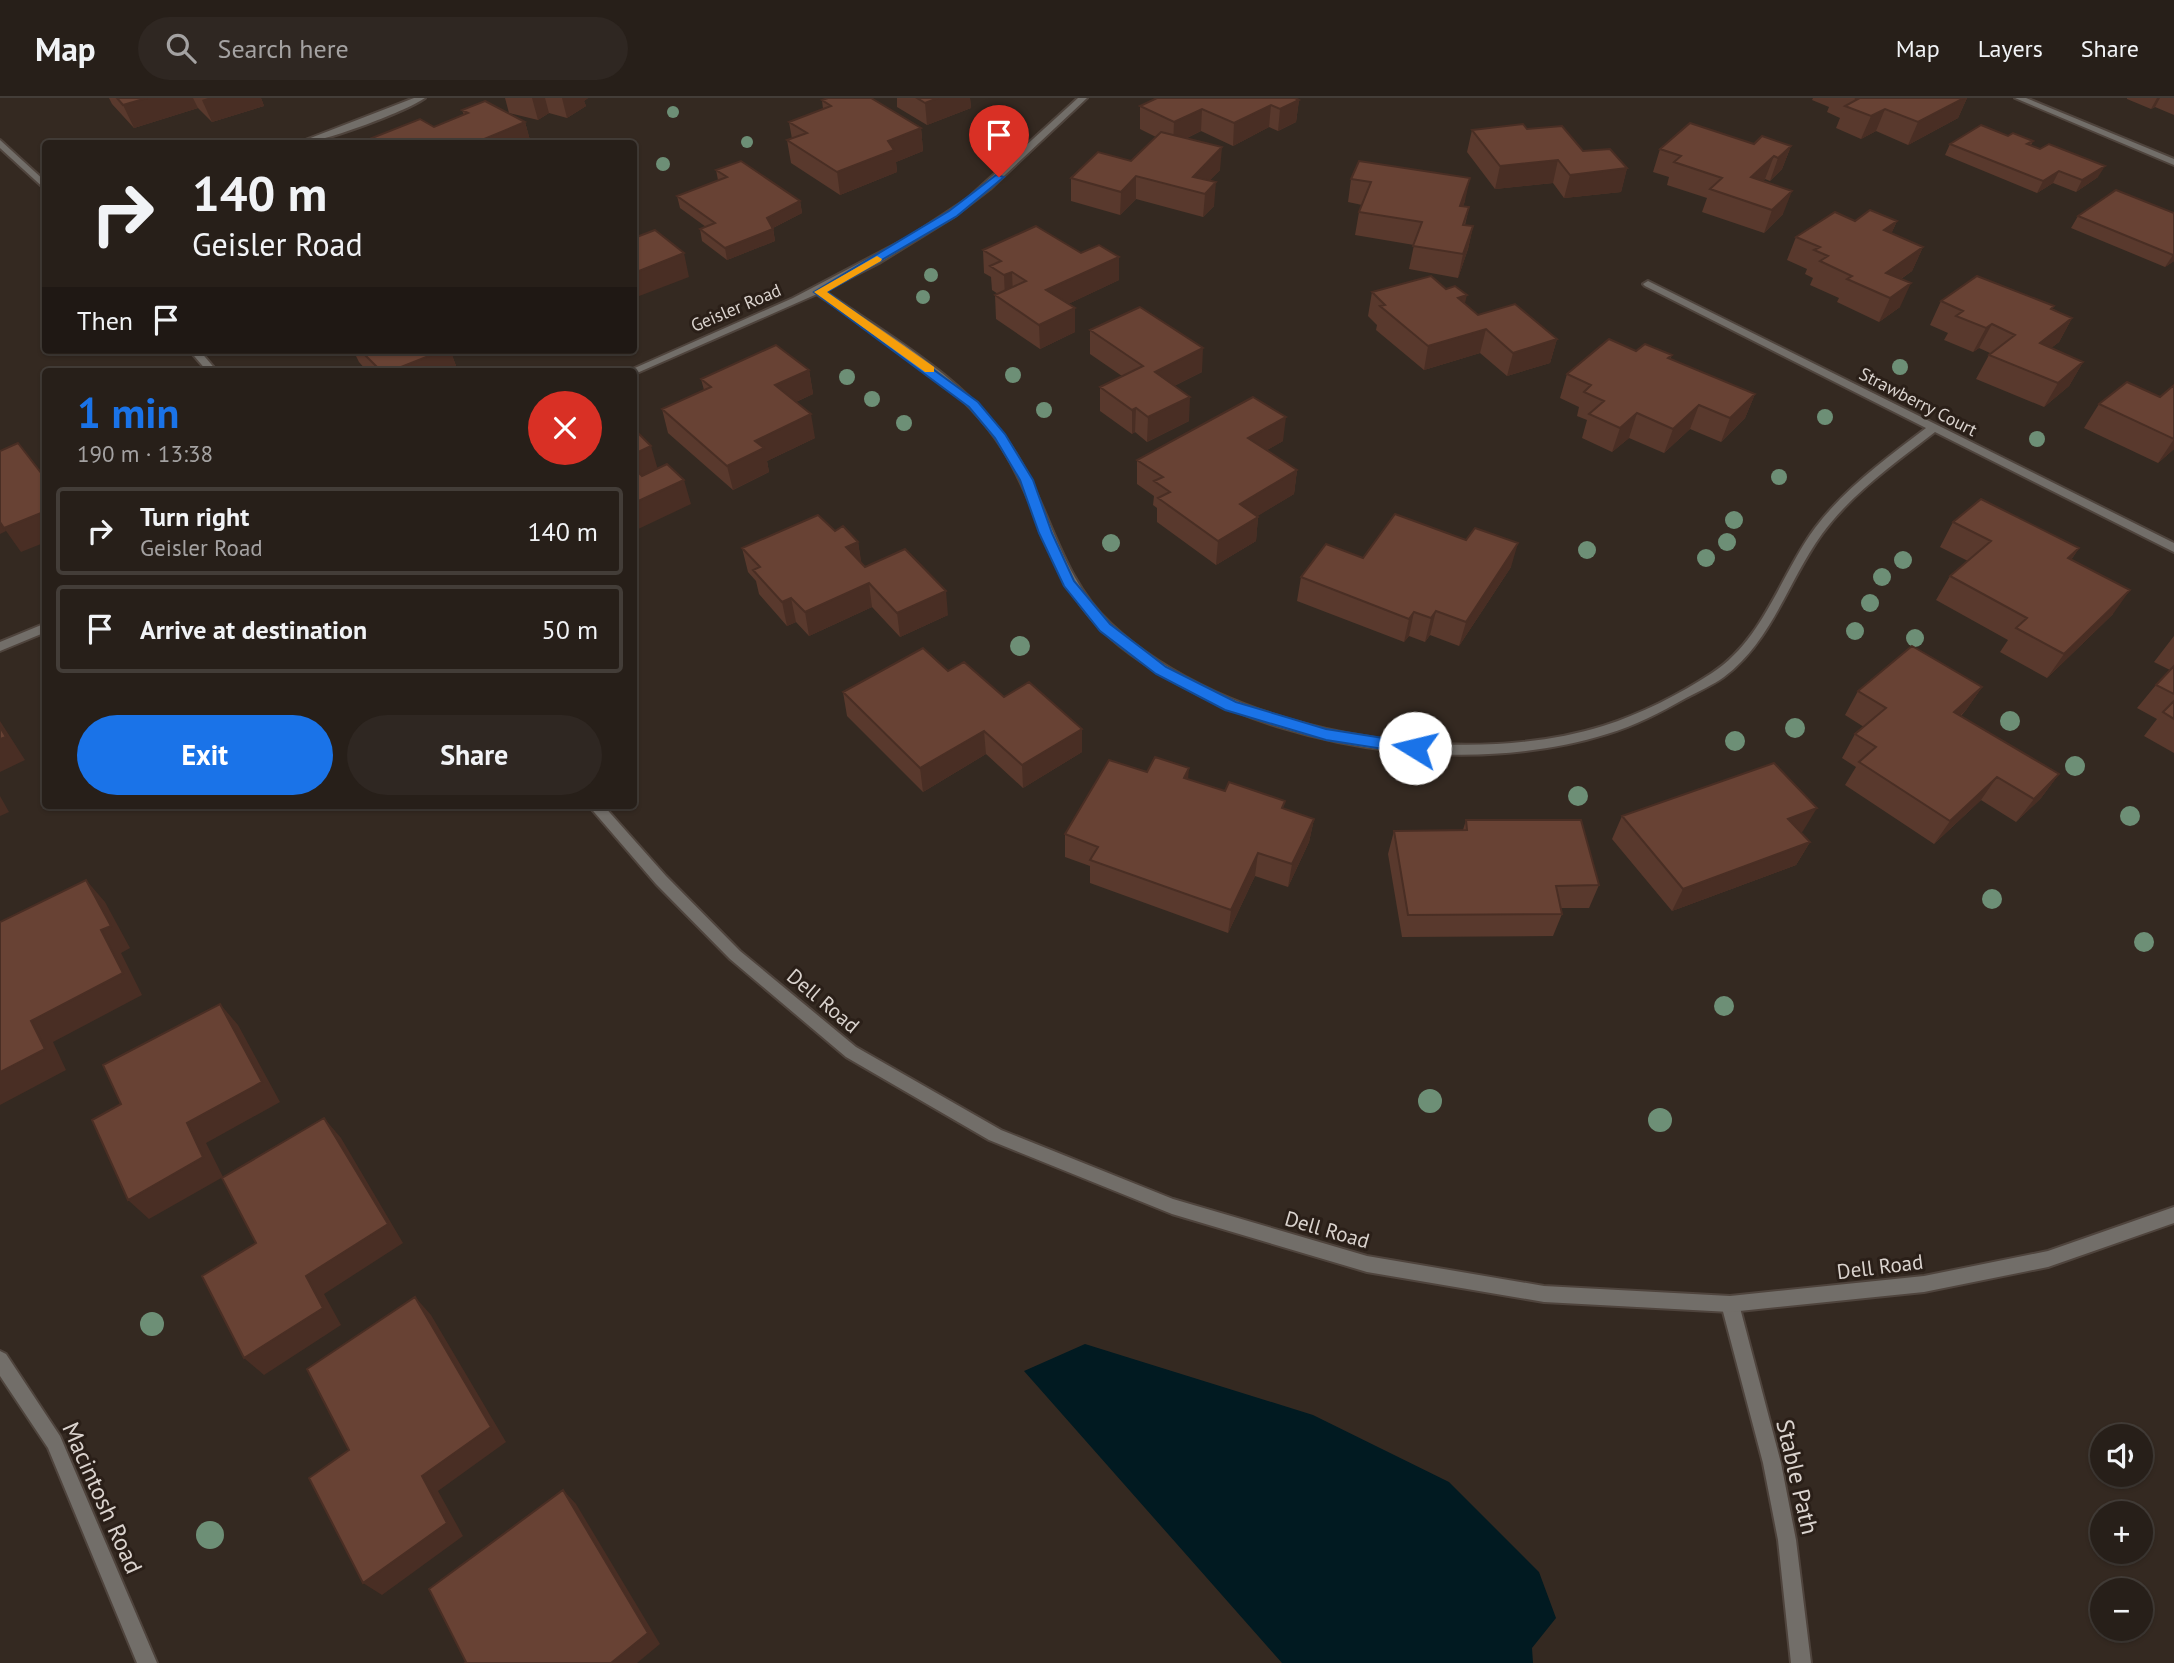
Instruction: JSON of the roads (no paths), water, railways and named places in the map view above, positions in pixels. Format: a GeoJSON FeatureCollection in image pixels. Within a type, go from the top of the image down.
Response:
{"type":"FeatureCollection","features":[{"type":"Feature","properties":{"kind":"street"},"geometry":{"type":"LineString","coordinates":[[311,140],[421,98]]}},
{"type":"Feature","properties":{"kind":"street","name":"Geisler Road"},"geometry":{"type":"LineString","coordinates":[[637,369],[820,292],[953,214],[999,177],[1083,98]]}},
{"type":"Feature","properties":{"kind":"street"},"geometry":{"type":"LineString","coordinates":[[2019,98],[2174,162]]}},
{"type":"Feature","properties":{"kind":"street"},"geometry":{"type":"LineString","coordinates":[[0,143],[42,183]]}},
{"type":"Feature","properties":{"kind":"street","name":"Strawberry Court"},"geometry":{"type":"LineString","coordinates":[[1648,284],[1932,429],[2174,548]]}},
{"type":"Feature","properties":{"kind":"street"},"geometry":{"type":"LineString","coordinates":[[820,292],[974,404],[1000,437],[1027,480],[1045,533],[1068,583],[1105,628],[1152,664],[1231,706],[1326,734],[1415,748],[1504,748],[1594,734],[1663,706],[1723,671],[1764,627],[1787,579],[1820,529],[1861,484],[1932,429]]}},
{"type":"Feature","properties":{"kind":"street"},"geometry":{"type":"LineString","coordinates":[[197,354],[209,368]]}},
{"type":"Feature","properties":{"kind":"street"},"geometry":{"type":"LineString","coordinates":[[0,647],[42,629]]}},
{"type":"Feature","properties":{"kind":"street","name":"Dell Road"},"geometry":{"type":"LineString","coordinates":[[599,809],[661,880],[735,955],[851,1052],[995,1135],[1172,1206],[1367,1264],[1544,1294],[1730,1304],[1936,1281],[2048,1259],[2174,1215]]}},
{"type":"Feature","properties":{"kind":"street","name":"Stable Path"},"geometry":{"type":"LineString","coordinates":[[1730,1304],[1775,1476],[1787,1540],[1801,1663]]}},
{"type":"Feature","properties":{"kind":"street","name":"Macintosh Road"},"geometry":{"type":"LineString","coordinates":[[0,1360],[54,1442],[147,1663]]}},
{"type":"Feature","properties":{"kind":"water"},"geometry":{"type":"Polygon","coordinates":[[[1085,1344],[1313,1415],[1449,1482],[1539,1572],[1556,1618],[1532,1648],[1533,1663],[1282,1663],[1024,1371],[1085,1344]]]}}]}
